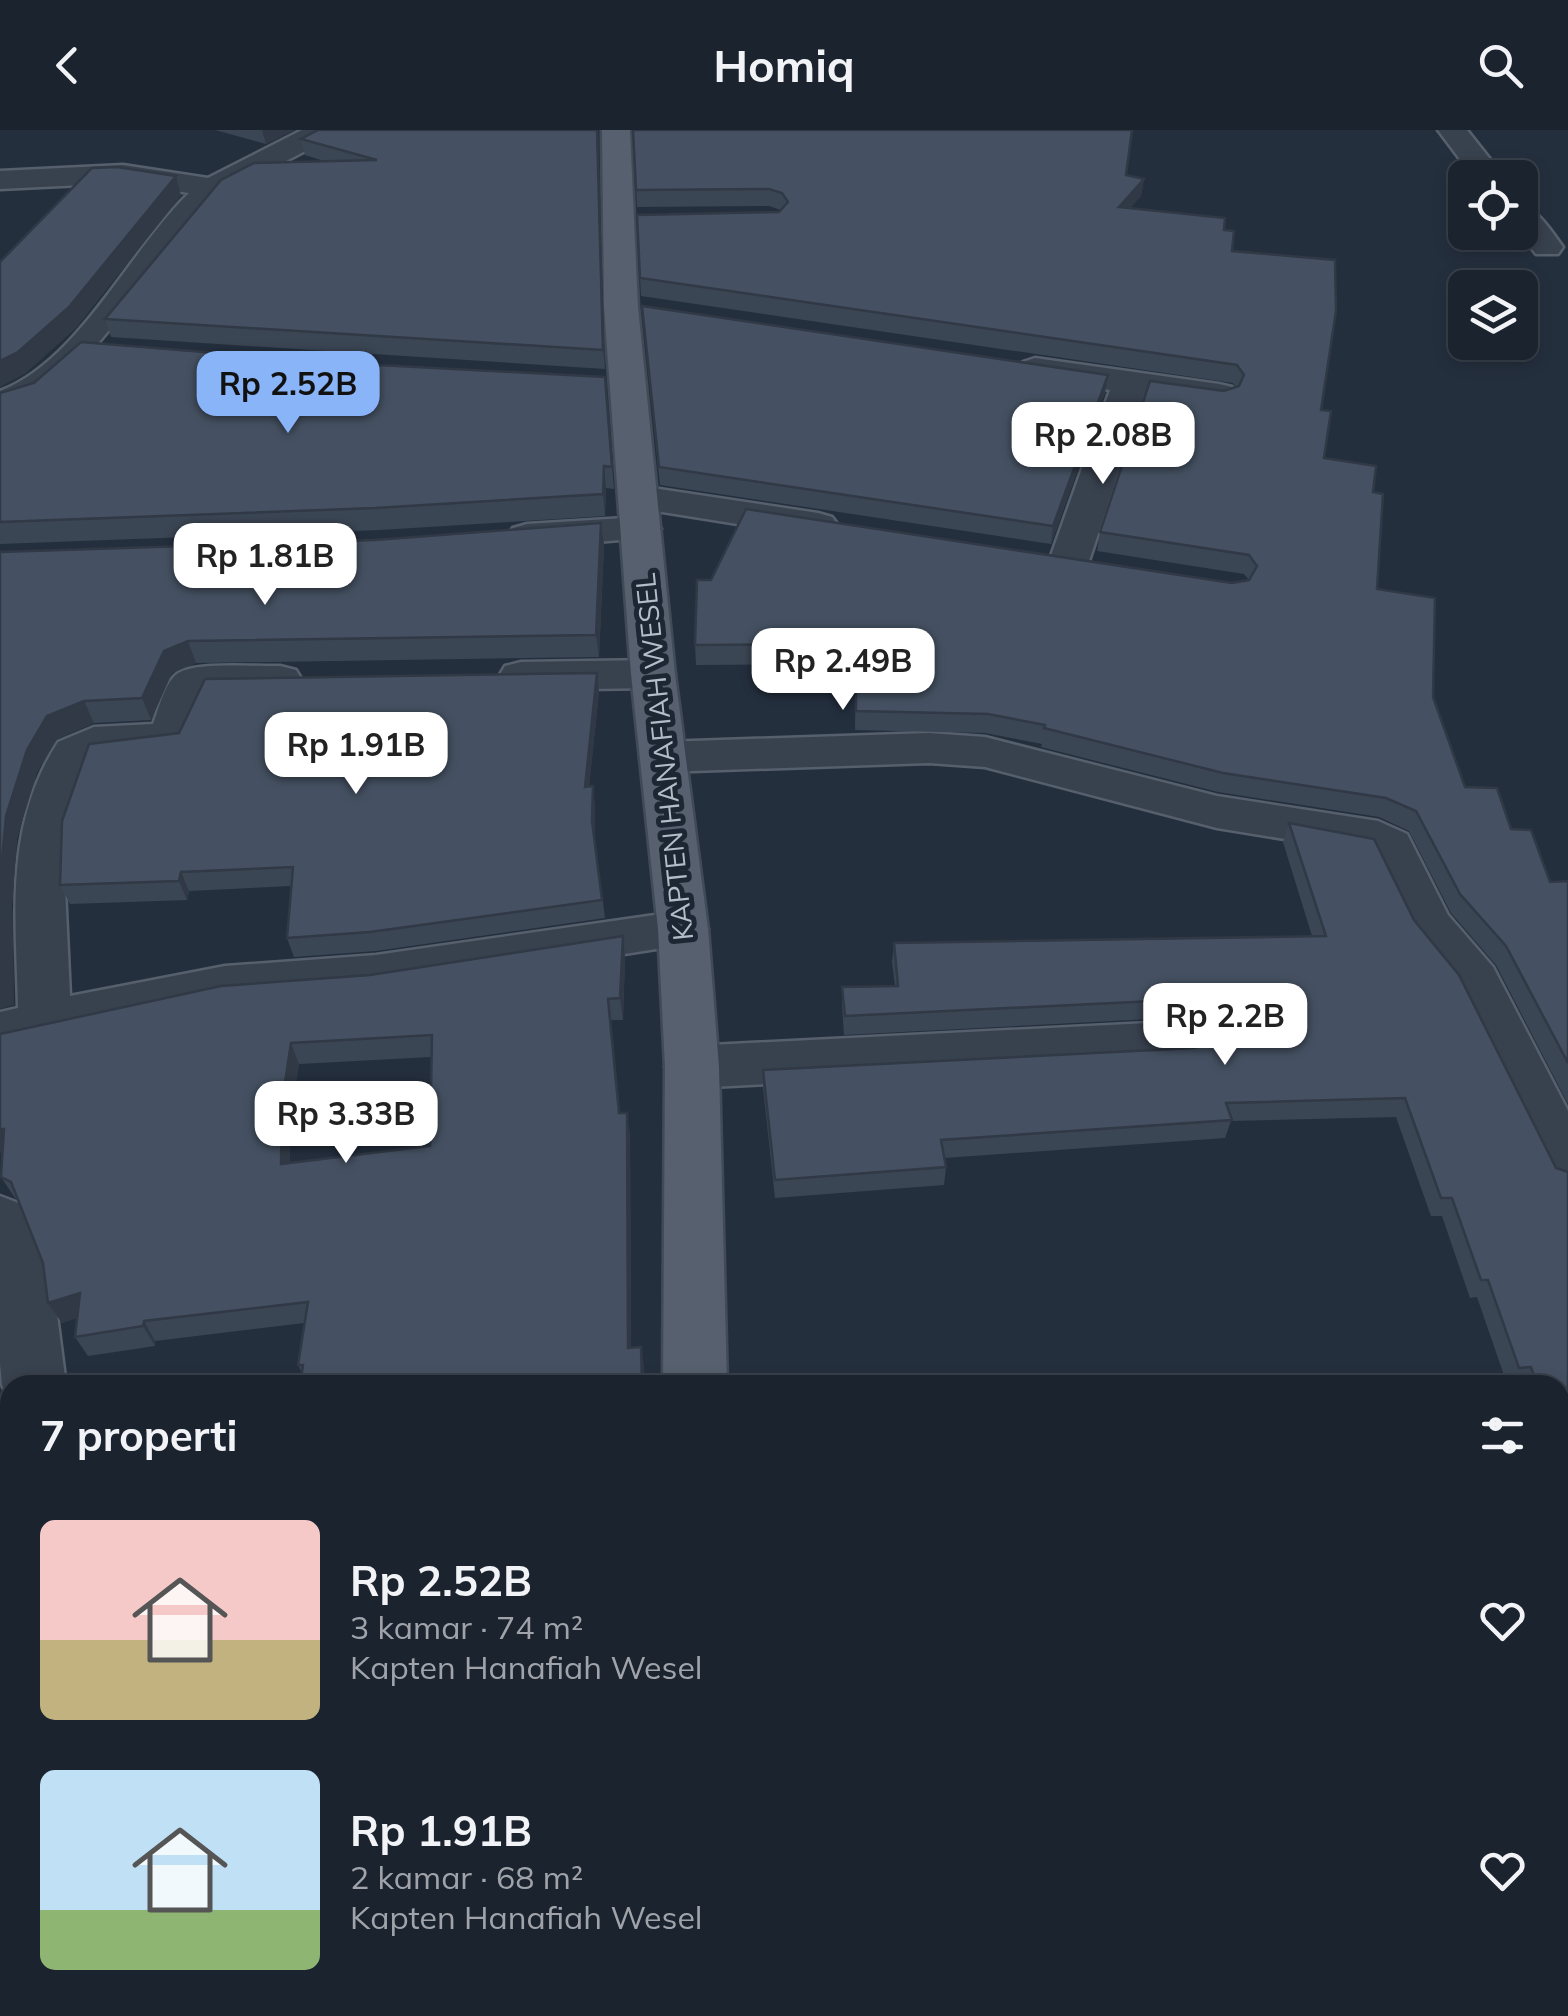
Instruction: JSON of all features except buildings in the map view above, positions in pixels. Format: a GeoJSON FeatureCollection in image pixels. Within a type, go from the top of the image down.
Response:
{"type":"FeatureCollection","features":[{"type":"Feature","properties":{"kind":"main road","name":"KAPTEN HANAFIAH WESEL"},"geometry":{"type":"LineString","coordinates":[[616,130],[637,220],[641,310],[611,384],[640,513],[653,674],[683,929],[692,1066],[694,1375]]}},
{"type":"Feature","properties":{"kind":"street"},"geometry":{"type":"LineString","coordinates":[[0,404],[27,394],[79,348],[212,188],[324,130]]}},
{"type":"Feature","properties":{"kind":"street"},"geometry":{"type":"LineString","coordinates":[[1452,130],[1476,160]]}},
{"type":"Feature","properties":{"kind":"street"},"geometry":{"type":"LineString","coordinates":[[0,180],[122,174],[212,188]]}},
{"type":"Feature","properties":{"kind":"street"},"geometry":{"type":"LineString","coordinates":[[1538,236],[1548,248]]}},
{"type":"Feature","properties":{"kind":"street"},"geometry":{"type":"LineString","coordinates":[[79,348],[117,351]]}},
{"type":"Feature","properties":{"kind":"street"},"geometry":{"type":"LineString","coordinates":[[996,364],[1218,395]]}},
{"type":"Feature","properties":{"kind":"street"},"geometry":{"type":"LineString","coordinates":[[1067,564],[1130,383]]}},
{"type":"Feature","properties":{"kind":"street"},"geometry":{"type":"LineString","coordinates":[[499,538],[640,513],[854,530]]}},
{"type":"Feature","properties":{"kind":"street"},"geometry":{"type":"LineString","coordinates":[[474,677],[653,674]]}},
{"type":"Feature","properties":{"kind":"street"},"geometry":{"type":"LineString","coordinates":[[315,680],[196,681],[170,738],[94,742],[74,753],[42,838],[22,1027],[225,985],[376,974],[683,929]]}},
{"type":"Feature","properties":{"kind":"street"},"geometry":{"type":"LineString","coordinates":[[664,757],[929,748],[985,752],[1217,812],[1378,838],[1390,846],[1427,924],[1474,981],[1568,1167]]}},
{"type":"Feature","properties":{"kind":"street"},"geometry":{"type":"LineString","coordinates":[[692,1066],[1188,1042]]}},
{"type":"Feature","properties":{"kind":"street"},"geometry":{"type":"LineString","coordinates":[[0,1221],[23,1284],[33,1375]]}}]}
